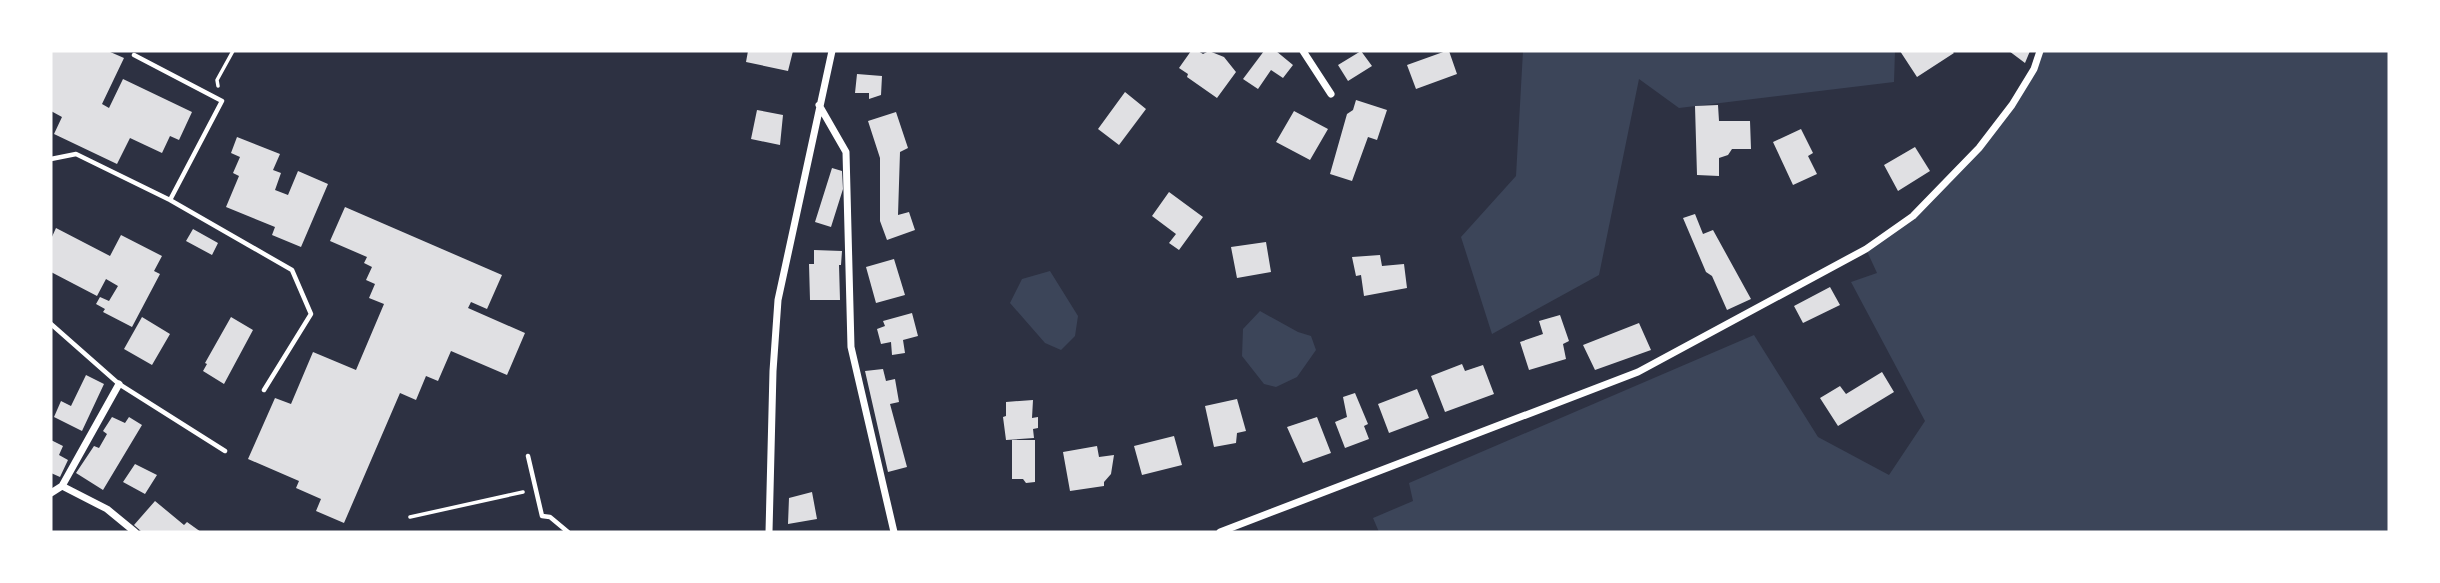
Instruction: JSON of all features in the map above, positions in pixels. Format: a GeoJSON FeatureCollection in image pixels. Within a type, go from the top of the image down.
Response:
{"type":"FeatureCollection","features":[{"type":"Feature","properties":{"kind":"street"},"geometry":{"type":"LineString","coordinates":[[769,532],[773,371],[778,300],[832,51]]}},
{"type":"Feature","properties":{"kind":"street"},"geometry":{"type":"LineString","coordinates":[[1303,51],[1331,94]]}},
{"type":"Feature","properties":{"kind":"street"},"geometry":{"type":"LineString","coordinates":[[1220,532],[1638,372],[1866,249],[1913,216],[1979,148],[2012,105],[2034,69],[2040,51]]}},
{"type":"Feature","properties":{"kind":"street"},"geometry":{"type":"LineString","coordinates":[[819,104],[846,152],[850,347],[894,532]]}},
{"type":"Feature","properties":{"kind":"street"},"geometry":{"type":"LineString","coordinates":[[51,493],[62,486],[118,384]]}},
{"type":"Feature","properties":{"kind":"street"},"geometry":{"type":"LineString","coordinates":[[62,486],[107,509],[135,532]]}},
{"type":"Feature","properties":{"kind":"lane"},"geometry":{"type":"LineString","coordinates":[[134,55],[222,101],[170,200]]}},
{"type":"Feature","properties":{"kind":"lane"},"geometry":{"type":"LineString","coordinates":[[51,159],[76,154],[170,200],[292,270],[311,314],[264,390]]}},
{"type":"Feature","properties":{"kind":"lane"},"geometry":{"type":"LineString","coordinates":[[51,324],[118,384],[225,452]]}},
{"type":"Feature","properties":{"kind":"lane"},"geometry":{"type":"LineString","coordinates":[[527,456],[542,516],[550,517],[568,532]]}},
{"type":"Feature","properties":{"kind":"path"},"geometry":{"type":"LineString","coordinates":[[222,101],[217,80],[233,51]]}},
{"type":"Feature","properties":{"kind":"path"},"geometry":{"type":"LineString","coordinates":[[410,517],[535,489]]}},
{"type":"Feature","properties":{"kind":"shaded area"},"geometry":{"type":"Polygon","coordinates":[[[1523,51],[1895,51],[1894,82],[1679,108],[1639,79],[1599,275],[1492,334],[1461,237],[1516,176],[1523,51]]]}},
{"type":"Feature","properties":{"kind":"shaded area"},"geometry":{"type":"Polygon","coordinates":[[[2040,51],[2389,51],[2389,532],[1379,532],[1373,518],[1413,501],[1409,483],[1754,335],[1818,437],[1889,475],[1925,421],[1851,282],[1877,273],[1866,249],[1913,216],[1979,148],[2012,105],[2040,51]]]}},
{"type":"Feature","properties":{"kind":"shaded area"},"geometry":{"type":"Polygon","coordinates":[[[1050,271],[1078,316],[1075,336],[1061,350],[1045,343],[1010,303],[1022,279],[1050,271]]]}},
{"type":"Feature","properties":{"kind":"shaded area"},"geometry":{"type":"Polygon","coordinates":[[[1260,311],[1298,332],[1311,336],[1316,350],[1297,377],[1276,387],[1264,384],[1242,356],[1243,329],[1260,311]]]}},
{"type":"Feature","properties":{"kind":"building"},"geometry":{"type":"Polygon","coordinates":[[[51,51],[108,51],[124,58],[102,104],[109,108],[123,79],[192,112],[179,140],[170,136],[162,153],[130,138],[117,164],[54,134],[62,117],[51,111],[51,51]]]}},
{"type":"Feature","properties":{"kind":"building"},"geometry":{"type":"Polygon","coordinates":[[[748,51],[793,51],[788,71],[746,62],[748,51]]]}},
{"type":"Feature","properties":{"kind":"building"},"geometry":{"type":"Polygon","coordinates":[[[1191,51],[1203,54],[1209,51],[1224,57],[1236,72],[1217,98],[1187,77],[1188,74],[1179,68],[1191,51]]]}},
{"type":"Feature","properties":{"kind":"building"},"geometry":{"type":"Polygon","coordinates":[[[1264,51],[1276,51],[1293,65],[1283,78],[1271,70],[1258,89],[1243,79],[1264,51]]]}},
{"type":"Feature","properties":{"kind":"building"},"geometry":{"type":"Polygon","coordinates":[[[1361,51],[1372,66],[1348,81],[1338,65],[1361,51]]]}},
{"type":"Feature","properties":{"kind":"building"},"geometry":{"type":"Polygon","coordinates":[[[1449,51],[1457,74],[1416,89],[1407,65],[1449,51]]]}},
{"type":"Feature","properties":{"kind":"building"},"geometry":{"type":"Polygon","coordinates":[[[1900,51],[1952,51],[1954,53],[1917,77],[1900,51]]]}},
{"type":"Feature","properties":{"kind":"building"},"geometry":{"type":"Polygon","coordinates":[[[2009,51],[2030,51],[2025,63],[2009,51]]]}},
{"type":"Feature","properties":{"kind":"building"},"geometry":{"type":"Polygon","coordinates":[[[857,74],[882,76],[881,95],[869,99],[869,93],[855,93],[857,74]]]}},
{"type":"Feature","properties":{"kind":"building"},"geometry":{"type":"Polygon","coordinates":[[[1125,92],[1146,109],[1119,145],[1098,129],[1125,92]]]}},
{"type":"Feature","properties":{"kind":"building"},"geometry":{"type":"Polygon","coordinates":[[[1356,100],[1387,110],[1377,140],[1368,137],[1352,181],[1330,174],[1347,114],[1353,110],[1356,100]]]}},
{"type":"Feature","properties":{"kind":"building"},"geometry":{"type":"Polygon","coordinates":[[[1718,105],[1719,121],[1750,121],[1751,149],[1732,149],[1728,155],[1719,158],[1719,176],[1697,175],[1695,106],[1718,105]]]}},
{"type":"Feature","properties":{"kind":"building"},"geometry":{"type":"Polygon","coordinates":[[[757,110],[783,115],[780,145],[751,139],[757,110]]]}},
{"type":"Feature","properties":{"kind":"building"},"geometry":{"type":"Polygon","coordinates":[[[1294,111],[1328,129],[1310,160],[1276,142],[1294,111]]]}},
{"type":"Feature","properties":{"kind":"building"},"geometry":{"type":"Polygon","coordinates":[[[896,112],[908,148],[900,152],[898,215],[909,212],[915,230],[887,240],[880,221],[880,158],[868,121],[896,112]]]}},
{"type":"Feature","properties":{"kind":"building"},"geometry":{"type":"Polygon","coordinates":[[[1801,129],[1813,153],[1808,156],[1817,174],[1793,185],[1773,142],[1801,129]]]}},
{"type":"Feature","properties":{"kind":"building"},"geometry":{"type":"Polygon","coordinates":[[[237,137],[280,154],[273,170],[281,173],[275,190],[288,195],[298,171],[328,184],[301,247],[272,235],[275,227],[226,207],[239,176],[233,173],[240,157],[231,153],[237,137]]]}},
{"type":"Feature","properties":{"kind":"building"},"geometry":{"type":"Polygon","coordinates":[[[1915,147],[1930,171],[1898,191],[1884,165],[1915,147]]]}},
{"type":"Feature","properties":{"kind":"building"},"geometry":{"type":"Polygon","coordinates":[[[832,168],[842,171],[843,189],[831,227],[815,222],[832,168]]]}},
{"type":"Feature","properties":{"kind":"building"},"geometry":{"type":"Polygon","coordinates":[[[1169,192],[1203,217],[1179,250],[1169,243],[1176,234],[1152,216],[1169,192]]]}},
{"type":"Feature","properties":{"kind":"building"},"geometry":{"type":"Polygon","coordinates":[[[345,207],[502,275],[487,309],[471,302],[468,308],[525,333],[507,375],[451,351],[438,381],[426,376],[416,400],[400,393],[344,523],[316,511],[321,499],[296,488],[299,481],[248,459],[275,398],[291,404],[313,352],[356,370],[384,304],[369,298],[375,284],[366,280],[372,267],[364,263],[367,257],[330,241],[345,207]]]}},
{"type":"Feature","properties":{"kind":"building"},"geometry":{"type":"Polygon","coordinates":[[[1695,214],[1703,234],[1713,230],[1751,299],[1727,310],[1712,276],[1706,272],[1683,218],[1695,214]]]}},
{"type":"Feature","properties":{"kind":"building"},"geometry":{"type":"Polygon","coordinates":[[[56,228],[110,256],[121,235],[162,256],[154,271],[160,274],[132,327],[103,312],[105,309],[96,304],[100,297],[109,301],[118,286],[106,279],[97,296],[51,272],[51,239],[56,228]]]}},
{"type":"Feature","properties":{"kind":"building"},"geometry":{"type":"Polygon","coordinates":[[[193,229],[218,243],[212,255],[186,241],[193,229]]]}},
{"type":"Feature","properties":{"kind":"building"},"geometry":{"type":"Polygon","coordinates":[[[1266,242],[1271,272],[1237,278],[1231,247],[1266,242]]]}},
{"type":"Feature","properties":{"kind":"building"},"geometry":{"type":"Polygon","coordinates":[[[814,250],[842,251],[839,265],[840,300],[810,300],[809,264],[814,264],[814,250]]]}},
{"type":"Feature","properties":{"kind":"building"},"geometry":{"type":"Polygon","coordinates":[[[1380,255],[1382,266],[1404,264],[1407,288],[1364,296],[1361,275],[1356,276],[1352,257],[1380,255]]]}},
{"type":"Feature","properties":{"kind":"building"},"geometry":{"type":"Polygon","coordinates":[[[894,259],[905,295],[876,303],[866,267],[894,259]]]}},
{"type":"Feature","properties":{"kind":"building"},"geometry":{"type":"Polygon","coordinates":[[[1830,287],[1840,305],[1803,323],[1794,306],[1830,287]]]}},
{"type":"Feature","properties":{"kind":"building"},"geometry":{"type":"Polygon","coordinates":[[[912,313],[918,336],[903,340],[905,353],[892,355],[891,342],[881,344],[877,329],[885,326],[883,321],[912,313]]]}},
{"type":"Feature","properties":{"kind":"building"},"geometry":{"type":"Polygon","coordinates":[[[1560,315],[1569,341],[1563,344],[1566,359],[1529,370],[1520,342],[1543,334],[1539,321],[1560,315]]]}},
{"type":"Feature","properties":{"kind":"building"},"geometry":{"type":"Polygon","coordinates":[[[142,317],[170,334],[152,365],[124,349],[142,317]]]}},
{"type":"Feature","properties":{"kind":"building"},"geometry":{"type":"Polygon","coordinates":[[[231,317],[253,330],[224,384],[203,371],[231,317]]]}},
{"type":"Feature","properties":{"kind":"building"},"geometry":{"type":"Polygon","coordinates":[[[1639,323],[1651,350],[1595,370],[1583,345],[1639,323]]]}},
{"type":"Feature","properties":{"kind":"building"},"geometry":{"type":"Polygon","coordinates":[[[1462,364],[1465,371],[1483,365],[1494,394],[1445,412],[1431,376],[1462,364]]]}},
{"type":"Feature","properties":{"kind":"building"},"geometry":{"type":"Polygon","coordinates":[[[883,369],[886,381],[895,379],[899,402],[890,404],[907,467],[888,472],[865,371],[883,369]]]}},
{"type":"Feature","properties":{"kind":"building"},"geometry":{"type":"Polygon","coordinates":[[[1882,372],[1894,392],[1838,426],[1820,398],[1840,386],[1846,394],[1882,372]]]}},
{"type":"Feature","properties":{"kind":"building"},"geometry":{"type":"Polygon","coordinates":[[[86,375],[104,384],[82,431],[54,417],[61,401],[71,406],[86,375]]]}},
{"type":"Feature","properties":{"kind":"building"},"geometry":{"type":"Polygon","coordinates":[[[1417,389],[1429,418],[1389,433],[1378,404],[1417,389]]]}},
{"type":"Feature","properties":{"kind":"building"},"geometry":{"type":"Polygon","coordinates":[[[1355,393],[1368,424],[1364,426],[1369,439],[1345,448],[1335,422],[1347,417],[1343,397],[1355,393]]]}},
{"type":"Feature","properties":{"kind":"building"},"geometry":{"type":"Polygon","coordinates":[[[1237,399],[1246,431],[1237,433],[1236,443],[1214,447],[1205,406],[1237,399]]]}},
{"type":"Feature","properties":{"kind":"building"},"geometry":{"type":"Polygon","coordinates":[[[1033,400],[1032,418],[1038,417],[1038,428],[1033,429],[1034,438],[1006,440],[1003,417],[1006,416],[1006,402],[1033,400]]]}},
{"type":"Feature","properties":{"kind":"building"},"geometry":{"type":"Polygon","coordinates":[[[112,417],[125,423],[129,417],[142,425],[103,490],[76,473],[94,446],[99,448],[107,434],[103,431],[112,417]]]}},
{"type":"Feature","properties":{"kind":"building"},"geometry":{"type":"Polygon","coordinates":[[[1317,417],[1331,453],[1303,463],[1287,427],[1317,417]]]}},
{"type":"Feature","properties":{"kind":"building"},"geometry":{"type":"Polygon","coordinates":[[[1174,436],[1182,465],[1142,475],[1134,446],[1174,436]]]}},
{"type":"Feature","properties":{"kind":"building"},"geometry":{"type":"Polygon","coordinates":[[[51,440],[63,446],[59,455],[68,460],[60,477],[51,473],[51,440]]]}},
{"type":"Feature","properties":{"kind":"building"},"geometry":{"type":"Polygon","coordinates":[[[1012,440],[1035,440],[1035,482],[1026,483],[1023,479],[1012,479],[1012,440]]]}},
{"type":"Feature","properties":{"kind":"building"},"geometry":{"type":"Polygon","coordinates":[[[1097,446],[1099,457],[1114,455],[1111,474],[1104,486],[1070,491],[1063,452],[1097,446]]]}},
{"type":"Feature","properties":{"kind":"building"},"geometry":{"type":"Polygon","coordinates":[[[135,464],[157,475],[145,494],[123,482],[135,464]]]}},
{"type":"Feature","properties":{"kind":"building"},"geometry":{"type":"Polygon","coordinates":[[[812,492],[817,519],[788,524],[789,498],[812,492]]]}},
{"type":"Feature","properties":{"kind":"building"},"geometry":{"type":"Polygon","coordinates":[[[155,501],[184,525],[187,522],[201,532],[142,532],[134,525],[155,501]]]}}]}
